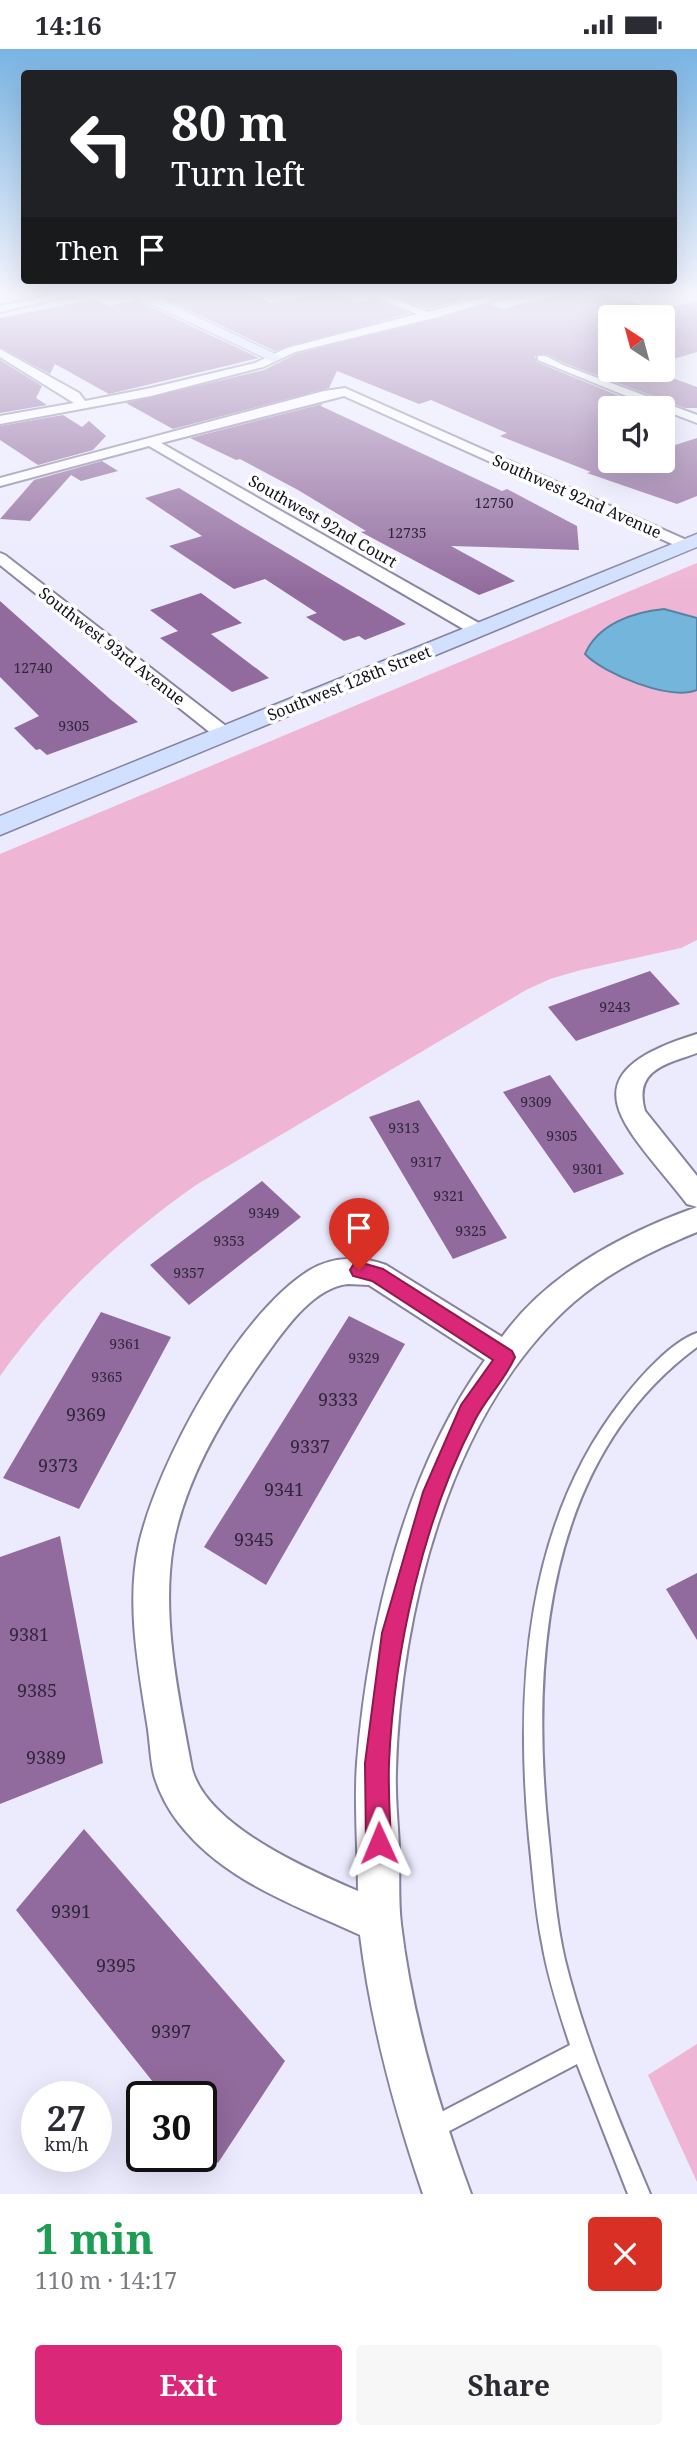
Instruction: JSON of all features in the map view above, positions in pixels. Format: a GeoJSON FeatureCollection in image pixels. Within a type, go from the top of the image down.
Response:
{"type":"FeatureCollection","features":[{"type":"Feature","properties":{"kind":"street"},"geometry":{"type":"LineString","coordinates":[[67,391],[82,405]]}},
{"type":"Feature","properties":{"kind":"street"},"geometry":{"type":"LineString","coordinates":[[0,420],[149,391]]}},
{"type":"Feature","properties":{"kind":"street"},"geometry":{"type":"LineString","coordinates":[[623,391],[697,419]]}},
{"type":"Feature","properties":{"kind":"street","name":"Southwest 92nd Avenue"},"geometry":{"type":"LineString","coordinates":[[151,442],[328,394],[351,393],[693,544]]}},
{"type":"Feature","properties":{"kind":"street"},"geometry":{"type":"LineString","coordinates":[[0,482],[151,442]]}},
{"type":"Feature","properties":{"kind":"street","name":"Southwest 92nd Court"},"geometry":{"type":"LineString","coordinates":[[151,442],[478,631]]}},
{"type":"Feature","properties":{"kind":"street","name":"Southwest 128th Street"},"geometry":{"type":"LineString","coordinates":[[0,826],[693,544]]}},
{"type":"Feature","properties":{"kind":"street","name":"Southwest 93rd Avenue"},"geometry":{"type":"LineString","coordinates":[[0,558],[224,734]]}},
{"type":"Feature","properties":{"kind":"street"},"geometry":{"type":"LineString","coordinates":[[697,1043],[648,1063],[636,1072],[628,1084],[627,1101],[634,1115],[697,1196]]}},
{"type":"Feature","properties":{"kind":"street"},"geometry":{"type":"LineString","coordinates":[[447,2194],[424,2133],[398,2028],[380,1922],[377,1763],[393,1633],[412,1558],[437,1482],[468,1412],[534,1321],[562,1294],[590,1273],[636,1245],[697,1219]]}},
{"type":"Feature","properties":{"kind":"street"},"geometry":{"type":"LineString","coordinates":[[380,1922],[240,1856],[194,1811],[181,1790],[175,1779],[154,1649],[152,1583],[157,1542],[164,1515],[192,1451],[230,1380],[266,1332],[303,1292],[320,1279],[339,1271],[359,1270],[376,1274],[506,1357]]}},
{"type":"Feature","properties":{"kind":"lane"},"geometry":{"type":"LineString","coordinates":[[639,2194],[581,2051],[558,1972],[536,1814],[532,1738],[536,1635],[543,1590],[562,1523],[601,1441],[654,1374],[697,1339]]}},
{"type":"Feature","properties":{"kind":"lane"},"geometry":{"type":"LineString","coordinates":[[424,2133],[581,2051]]}},
{"type":"Feature","properties":{"kind":"shaded area"},"geometry":{"type":"Polygon","coordinates":[[[697,563],[697,940],[681,948],[550,979],[526,990],[196,1185],[140,1227],[89,1272],[43,1321],[0,1376],[0,854],[697,563]]]}},
{"type":"Feature","properties":{"kind":"shaded area"},"geometry":{"type":"Polygon","coordinates":[[[697,2044],[697,2182],[648,2075],[697,2044]]]}},
{"type":"Feature","properties":{"kind":"water"},"geometry":{"type":"Polygon","coordinates":[[[664,609],[697,618],[697,690],[671,692],[638,684],[607,670],[585,654],[598,635],[618,621],[640,613],[664,609]]]}},
{"type":"Feature","properties":{"kind":"building"},"geometry":{"type":"Polygon","coordinates":[[[0,391],[39,391],[36,398],[47,405],[0,413],[0,391]]]}},
{"type":"Feature","properties":{"kind":"building"},"geometry":{"type":"Polygon","coordinates":[[[176,391],[317,391],[173,429],[126,403],[176,391]]]}},
{"type":"Feature","properties":{"kind":"building"},"geometry":{"type":"Polygon","coordinates":[[[387,391],[607,391],[619,396],[598,396],[598,473],[675,473],[675,445],[697,438],[697,496],[677,504],[587,473],[591,472],[500,436],[507,433],[431,400],[419,404],[387,391]]]}},
{"type":"Feature","properties":{"kind":"building"},"geometry":{"type":"Polygon","coordinates":[[[640,391],[697,391],[697,408],[675,404],[675,396],[653,396],[640,391]]]}},
{"type":"Feature","properties":{"kind":"building"},"geometry":{"type":"Polygon","coordinates":[[[322,404],[321,406],[502,491],[507,489],[577,526],[579,550],[451,546],[515,581],[479,595],[361,532],[366,531],[298,490],[240,459],[236,460],[190,438],[322,404]]]}},
{"type":"Feature","properties":{"kind":"building"},"geometry":{"type":"Polygon","coordinates":[[[63,415],[82,427],[89,421],[106,436],[93,450],[38,465],[0,440],[0,426],[63,415]]]}},
{"type":"Feature","properties":{"kind":"building"},"geometry":{"type":"Polygon","coordinates":[[[102,461],[118,471],[81,481],[71,475],[30,521],[0,519],[34,480],[102,461]]]}},
{"type":"Feature","properties":{"kind":"building"},"geometry":{"type":"Polygon","coordinates":[[[179,488],[406,624],[365,640],[359,636],[344,641],[306,617],[317,613],[265,579],[234,589],[169,546],[202,536],[145,498],[179,488]]]}},
{"type":"Feature","properties":{"kind":"building"},"geometry":{"type":"Polygon","coordinates":[[[201,593],[242,623],[211,634],[269,678],[232,692],[160,638],[178,631],[150,610],[201,593]]]}},
{"type":"Feature","properties":{"kind":"building"},"geometry":{"type":"Polygon","coordinates":[[[0,601],[138,722],[47,755],[40,749],[36,750],[14,728],[39,716],[0,677],[0,601]]]}},
{"type":"Feature","properties":{"kind":"building"},"geometry":{"type":"Polygon","coordinates":[[[650,971],[680,1004],[576,1041],[548,1007],[650,971]]]}},
{"type":"Feature","properties":{"kind":"building"},"geometry":{"type":"Polygon","coordinates":[[[550,1075],[624,1174],[574,1193],[503,1092],[550,1075]]]}},
{"type":"Feature","properties":{"kind":"building"},"geometry":{"type":"Polygon","coordinates":[[[419,1100],[507,1238],[453,1259],[369,1117],[419,1100]]]}},
{"type":"Feature","properties":{"kind":"building"},"geometry":{"type":"Polygon","coordinates":[[[262,1181],[301,1217],[189,1305],[150,1265],[262,1181]]]}},
{"type":"Feature","properties":{"kind":"building"},"geometry":{"type":"Polygon","coordinates":[[[101,1312],[171,1337],[79,1509],[3,1478],[101,1312]]]}},
{"type":"Feature","properties":{"kind":"building"},"geometry":{"type":"Polygon","coordinates":[[[349,1316],[405,1344],[266,1585],[204,1547],[349,1316]]]}},
{"type":"Feature","properties":{"kind":"building"},"geometry":{"type":"Polygon","coordinates":[[[60,1536],[103,1763],[0,1804],[0,1557],[60,1536]]]}},
{"type":"Feature","properties":{"kind":"building"},"geometry":{"type":"Polygon","coordinates":[[[697,1573],[697,1640],[666,1589],[697,1573]]]}},
{"type":"Feature","properties":{"kind":"building"},"geometry":{"type":"Polygon","coordinates":[[[84,1829],[285,2061],[218,2163],[217,2081],[152,2081],[16,1910],[84,1829]]]}},
{"type":"Feature","properties":{"kind":"route"},"geometry":{"type":"LineString","coordinates":[[359,1270],[376,1274],[506,1357],[468,1412],[433,1492],[412,1558],[393,1633],[377,1763],[379,1843]]}}]}
